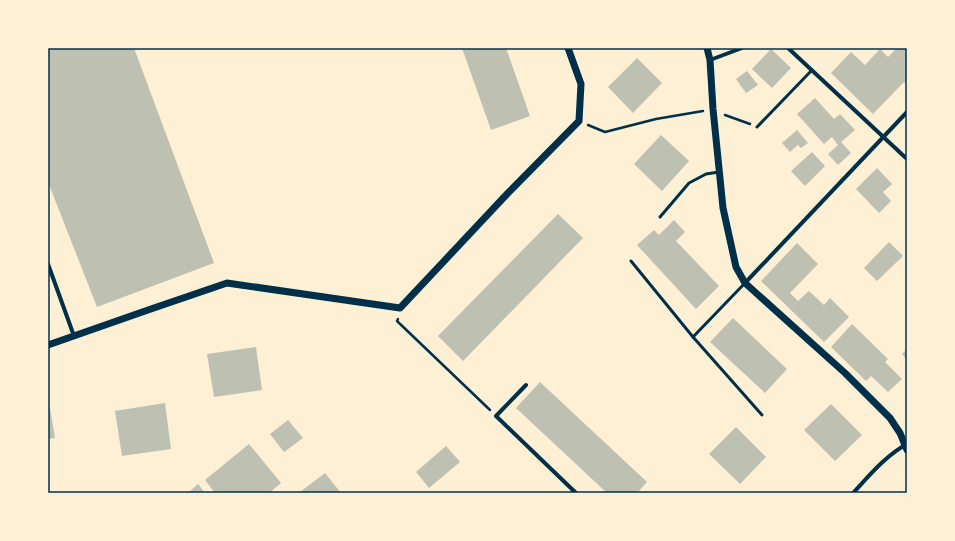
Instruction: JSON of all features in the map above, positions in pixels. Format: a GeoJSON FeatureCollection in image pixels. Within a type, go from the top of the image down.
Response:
{"type":"FeatureCollection","features":[{"type":"Feature","properties":{"kind":"street"},"geometry":{"type":"LineString","coordinates":[[48,345],[228,283],[400,308],[579,121],[581,84],[568,48]]}},
{"type":"Feature","properties":{"kind":"street"},"geometry":{"type":"LineString","coordinates":[[707,48],[710,60],[713,109],[723,208],[736,267],[745,283],[845,373],[890,418],[906,446],[891,454],[853,493]]}},
{"type":"Feature","properties":{"kind":"street"},"geometry":{"type":"LineString","coordinates":[[710,60],[742,48]]}},
{"type":"Feature","properties":{"kind":"street"},"geometry":{"type":"LineString","coordinates":[[788,48],[907,159]]}},
{"type":"Feature","properties":{"kind":"street"},"geometry":{"type":"LineString","coordinates":[[745,283],[907,112]]}},
{"type":"Feature","properties":{"kind":"street"},"geometry":{"type":"LineString","coordinates":[[48,264],[74,336]]}},
{"type":"Feature","properties":{"kind":"street"},"geometry":{"type":"LineString","coordinates":[[526,385],[496,416],[576,493]]}},
{"type":"Feature","properties":{"kind":"lane"},"geometry":{"type":"LineString","coordinates":[[758,127],[812,70]]}},
{"type":"Feature","properties":{"kind":"lane"},"geometry":{"type":"LineString","coordinates":[[660,217],[690,183],[706,174],[719,172]]}},
{"type":"Feature","properties":{"kind":"lane"},"geometry":{"type":"LineString","coordinates":[[631,261],[693,337],[762,414]]}},
{"type":"Feature","properties":{"kind":"lane"},"geometry":{"type":"LineString","coordinates":[[693,337],[745,283]]}},
{"type":"Feature","properties":{"kind":"path"},"geometry":{"type":"LineString","coordinates":[[579,121],[605,132],[656,119],[703,111]]}},
{"type":"Feature","properties":{"kind":"path"},"geometry":{"type":"LineString","coordinates":[[724,114],[758,127]]}},
{"type":"Feature","properties":{"kind":"path"},"geometry":{"type":"LineString","coordinates":[[400,308],[397,321],[496,416]]}},
{"type":"Feature","properties":{"kind":"building"},"geometry":{"type":"Polygon","coordinates":[[[48,48],[134,48],[214,263],[97,307],[48,182],[48,48]]]}},
{"type":"Feature","properties":{"kind":"building"},"geometry":{"type":"Polygon","coordinates":[[[462,48],[506,48],[530,116],[491,130],[462,48]]]}},
{"type":"Feature","properties":{"kind":"building"},"geometry":{"type":"Polygon","coordinates":[[[897,48],[907,48],[907,85],[904,82],[873,114],[831,73],[851,52],[865,65],[880,49],[888,57],[897,48]]]}},
{"type":"Feature","properties":{"kind":"building"},"geometry":{"type":"Polygon","coordinates":[[[771,49],[791,68],[772,88],[752,69],[771,49]]]}},
{"type":"Feature","properties":{"kind":"building"},"geometry":{"type":"Polygon","coordinates":[[[637,58],[662,83],[633,113],[608,87],[637,58]]]}},
{"type":"Feature","properties":{"kind":"building"},"geometry":{"type":"Polygon","coordinates":[[[747,71],[758,85],[746,93],[736,79],[747,71]]]}},
{"type":"Feature","properties":{"kind":"building"},"geometry":{"type":"Polygon","coordinates":[[[815,98],[834,119],[840,114],[855,130],[841,142],[851,153],[838,165],[828,154],[838,145],[832,137],[824,144],[797,114],[815,98]]]}},
{"type":"Feature","properties":{"kind":"building"},"geometry":{"type":"Polygon","coordinates":[[[797,130],[808,143],[801,148],[798,145],[790,152],[782,143],[797,130]]]}},
{"type":"Feature","properties":{"kind":"building"},"geometry":{"type":"Polygon","coordinates":[[[661,135],[689,161],[662,191],[634,164],[661,135]]]}},
{"type":"Feature","properties":{"kind":"building"},"geometry":{"type":"Polygon","coordinates":[[[812,152],[825,166],[805,186],[791,171],[812,152]]]}},
{"type":"Feature","properties":{"kind":"building"},"geometry":{"type":"Polygon","coordinates":[[[877,168],[892,184],[883,192],[891,201],[879,213],[856,189],[877,168]]]}},
{"type":"Feature","properties":{"kind":"building"},"geometry":{"type":"Polygon","coordinates":[[[558,214],[583,238],[463,361],[438,336],[558,214]]]}},
{"type":"Feature","properties":{"kind":"building"},"geometry":{"type":"Polygon","coordinates":[[[674,220],[685,232],[676,241],[719,286],[696,309],[637,245],[654,230],[659,235],[674,220]]]}},
{"type":"Feature","properties":{"kind":"building"},"geometry":{"type":"Polygon","coordinates":[[[889,242],[903,256],[877,281],[864,268],[889,242]]]}},
{"type":"Feature","properties":{"kind":"building"},"geometry":{"type":"Polygon","coordinates":[[[797,243],[818,264],[790,293],[798,301],[809,291],[824,305],[830,298],[849,317],[824,342],[761,281],[797,243]]]}},
{"type":"Feature","properties":{"kind":"building"},"geometry":{"type":"Polygon","coordinates":[[[733,318],[787,369],[765,393],[710,342],[733,318]]]}},
{"type":"Feature","properties":{"kind":"building"},"geometry":{"type":"Polygon","coordinates":[[[852,324],[888,359],[885,362],[902,379],[888,392],[871,376],[866,381],[831,347],[852,324]]]}},
{"type":"Feature","properties":{"kind":"building"},"geometry":{"type":"Polygon","coordinates":[[[256,347],[262,390],[214,397],[207,354],[256,347]]]}},
{"type":"Feature","properties":{"kind":"building"},"geometry":{"type":"Polygon","coordinates":[[[907,349],[907,360],[902,354],[907,349]]]}},
{"type":"Feature","properties":{"kind":"building"},"geometry":{"type":"Polygon","coordinates":[[[540,382],[647,482],[637,493],[607,493],[516,408],[540,382]]]}},
{"type":"Feature","properties":{"kind":"building"},"geometry":{"type":"Polygon","coordinates":[[[48,402],[55,438],[48,439],[48,402]]]}},
{"type":"Feature","properties":{"kind":"building"},"geometry":{"type":"Polygon","coordinates":[[[165,403],[171,449],[122,456],[115,411],[165,403]]]}},
{"type":"Feature","properties":{"kind":"building"},"geometry":{"type":"Polygon","coordinates":[[[831,404],[862,435],[835,461],[804,430],[831,404]]]}},
{"type":"Feature","properties":{"kind":"building"},"geometry":{"type":"Polygon","coordinates":[[[288,420],[303,438],[284,452],[270,434],[288,420]]]}},
{"type":"Feature","properties":{"kind":"building"},"geometry":{"type":"Polygon","coordinates":[[[736,427],[766,457],[740,484],[709,454],[736,427]]]}},
{"type":"Feature","properties":{"kind":"building"},"geometry":{"type":"Polygon","coordinates":[[[249,444],[281,483],[269,493],[215,493],[205,480],[249,444]]]}},
{"type":"Feature","properties":{"kind":"building"},"geometry":{"type":"Polygon","coordinates":[[[446,446],[460,462],[429,488],[416,472],[446,446]]]}},
{"type":"Feature","properties":{"kind":"building"},"geometry":{"type":"Polygon","coordinates":[[[325,473],[341,493],[300,492],[325,473]]]}},
{"type":"Feature","properties":{"kind":"building"},"geometry":{"type":"Polygon","coordinates":[[[198,484],[205,493],[188,493],[198,484]]]}}]}
